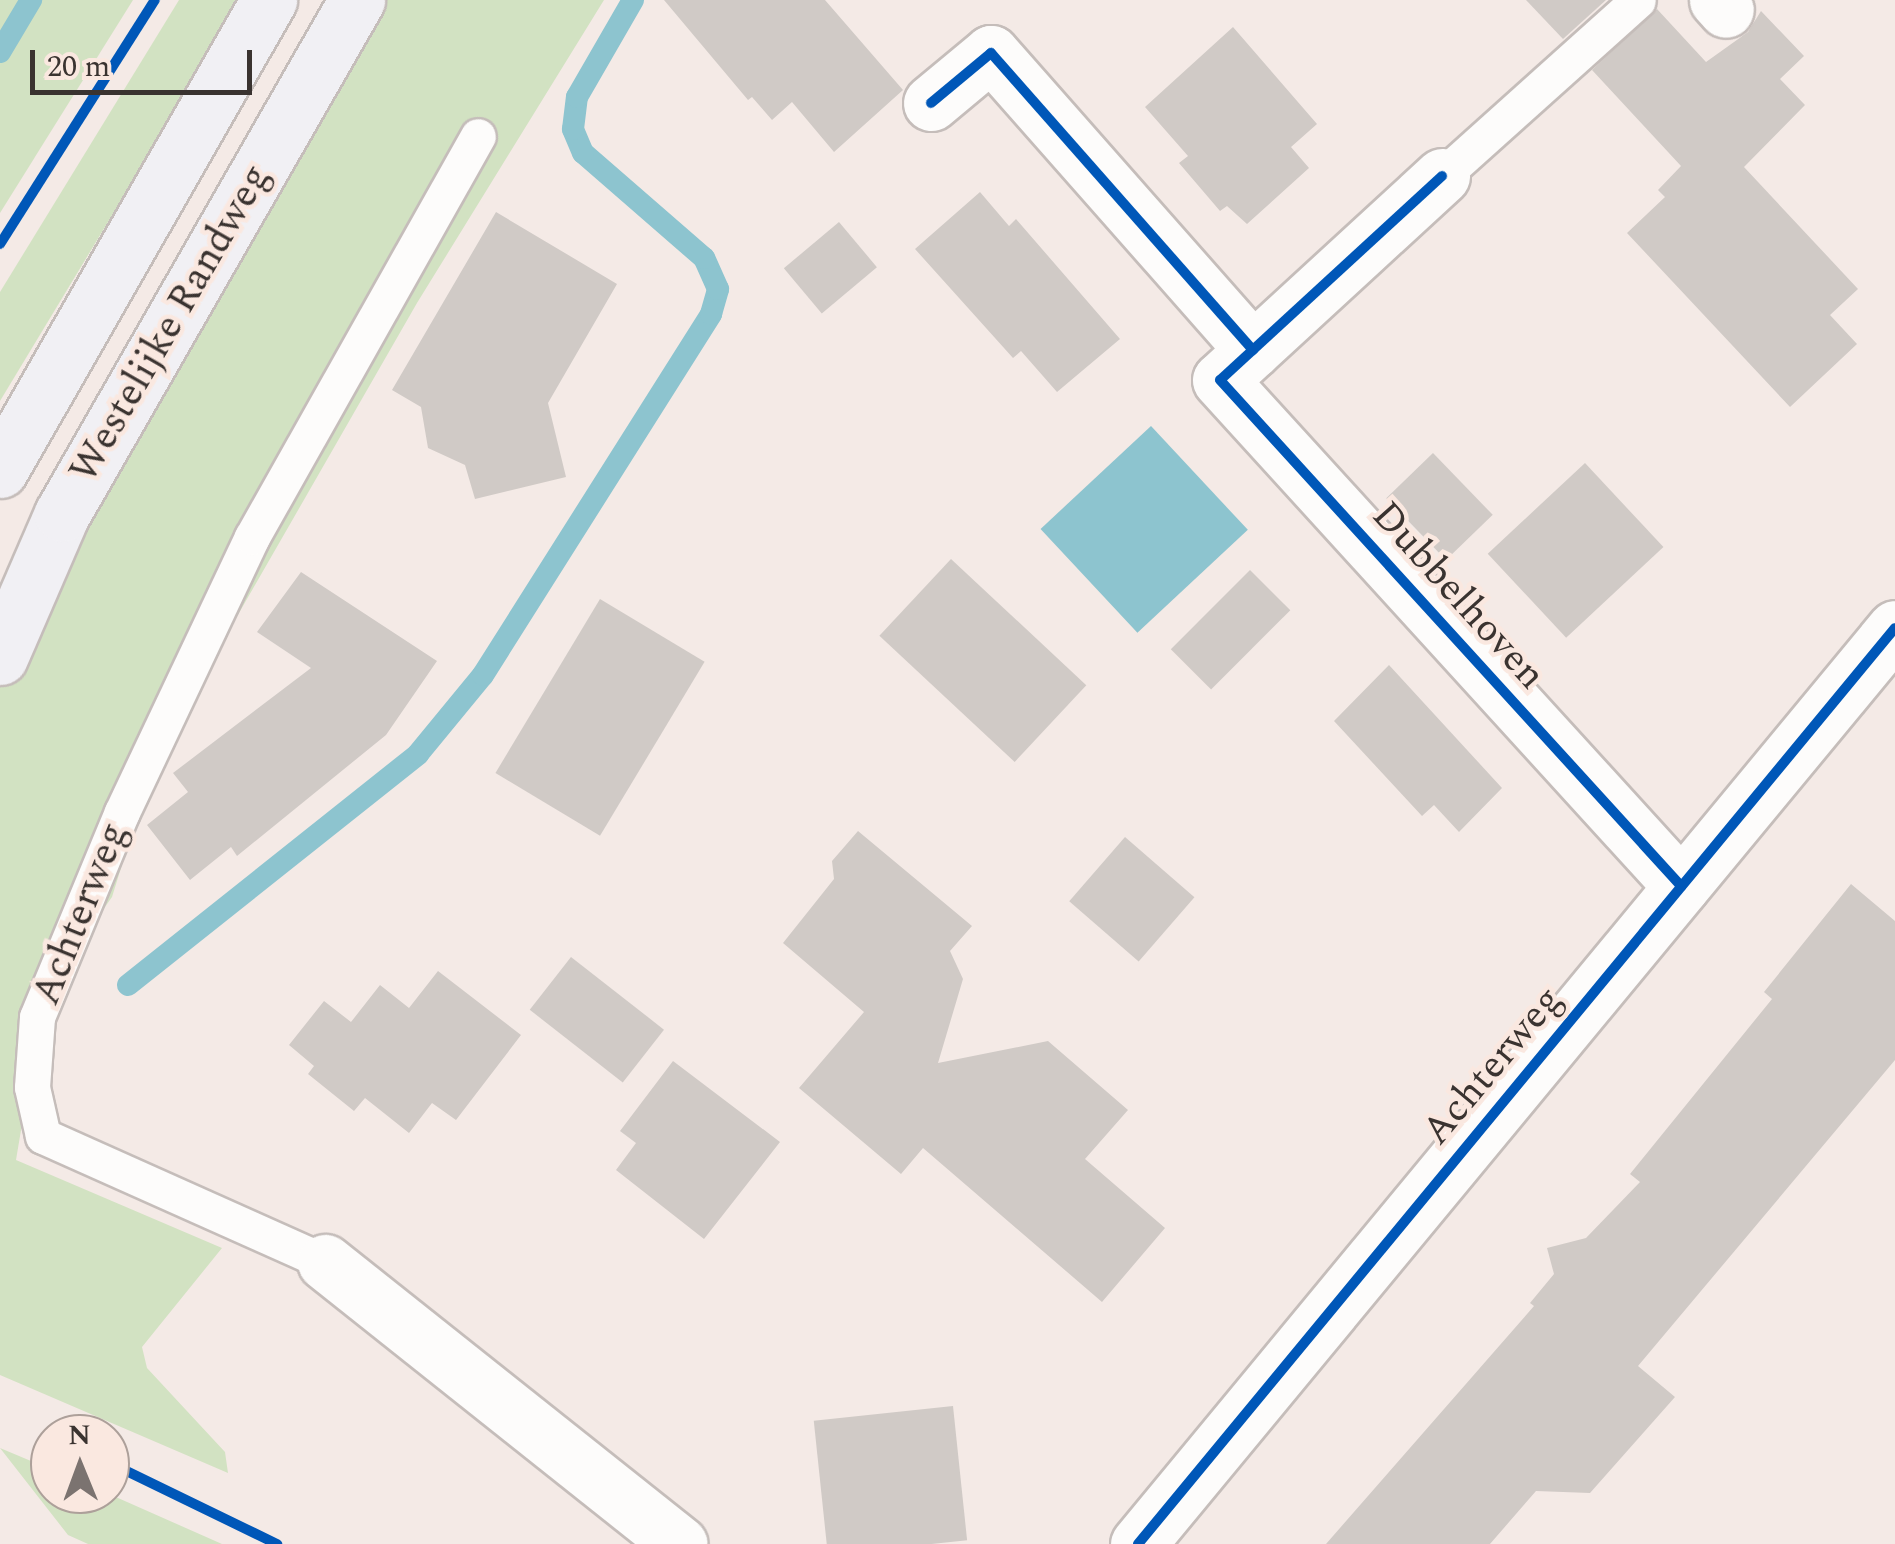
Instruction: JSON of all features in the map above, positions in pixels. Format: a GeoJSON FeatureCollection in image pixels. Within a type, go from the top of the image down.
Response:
{"type":"FeatureCollection","features":[{"type":"Feature","properties":{"kind":"main road","name":"Westelijke Randweg"},"geometry":{"type":"LineString","coordinates":[[0,470],[269,0]]}},
{"type":"Feature","properties":{"kind":"main road","name":"Westelijke Randweg"},"geometry":{"type":"LineString","coordinates":[[0,657],[62,514],[357,0]]}},
{"type":"Feature","properties":{"kind":"street"},"geometry":{"type":"LineString","coordinates":[[931,103],[991,53],[1254,350]]}},
{"type":"Feature","properties":{"kind":"street","name":"Dubbelhoven"},"geometry":{"type":"LineString","coordinates":[[1442,176],[1220,380],[1682,886]]}},
{"type":"Feature","properties":{"kind":"street","name":"Achterweg"},"geometry":{"type":"LineString","coordinates":[[1138,1544],[1895,628]]}},
{"type":"Feature","properties":{"kind":"street","name":"Achterweg"},"geometry":{"type":"LineString","coordinates":[[325,1262],[680,1544]]}},
{"type":"Feature","properties":{"kind":"lane"},"geometry":{"type":"LineString","coordinates":[[1442,176],[1638,0]]}},
{"type":"Feature","properties":{"kind":"lane","name":"Achterweg"},"geometry":{"type":"LineString","coordinates":[[325,1262],[43,1136],[32,1087],[37,1018],[122,812],[252,537],[478,136]]}},
{"type":"Feature","properties":{"kind":"green space"},"geometry":{"type":"Polygon","coordinates":[[[0,0],[133,0],[0,213],[0,0]]]}},
{"type":"Feature","properties":{"kind":"green space"},"geometry":{"type":"Polygon","coordinates":[[[179,0],[242,0],[0,401],[0,292],[179,0]]]}},
{"type":"Feature","properties":{"kind":"green space"},"geometry":{"type":"Polygon","coordinates":[[[378,0],[604,0],[417,303],[154,761],[112,897],[44,993],[16,1160],[222,1248],[142,1347],[147,1368],[225,1452],[228,1473],[130,1431],[130,1414],[91,1414],[0,1375],[0,686],[43,587],[378,0]]]}},
{"type":"Feature","properties":{"kind":"green space"},"geometry":{"type":"Polygon","coordinates":[[[0,1448],[30,1461],[30,1486],[0,1448]]]}},
{"type":"Feature","properties":{"kind":"green space"},"geometry":{"type":"Polygon","coordinates":[[[130,1503],[222,1544],[88,1544],[68,1535],[52,1514],[130,1514],[130,1503]]]}},
{"type":"Feature","properties":{"kind":"water"},"geometry":{"type":"Polygon","coordinates":[[[1151,426],[1248,530],[1137,633],[1041,529],[1151,426]]]}},
{"type":"Feature","properties":{"kind":"building"},"geometry":{"type":"Polygon","coordinates":[[[664,0],[825,0],[903,90],[834,152],[792,102],[772,120],[752,97],[748,100],[664,0]]]}},
{"type":"Feature","properties":{"kind":"building"},"geometry":{"type":"Polygon","coordinates":[[[1526,0],[1606,0],[1563,39],[1526,0]]]}},
{"type":"Feature","properties":{"kind":"building"},"geometry":{"type":"Polygon","coordinates":[[[1657,9],[1706,62],[1748,32],[1761,11],[1804,56],[1780,79],[1805,105],[1744,167],[1858,289],[1830,315],[1857,344],[1790,407],[1627,233],[1665,197],[1658,190],[1681,166],[1592,70],[1657,9]]]}},
{"type":"Feature","properties":{"kind":"building"},"geometry":{"type":"Polygon","coordinates":[[[1233,27],[1317,124],[1291,147],[1309,168],[1247,224],[1227,206],[1220,211],[1179,163],[1188,156],[1145,107],[1233,27]]]}},
{"type":"Feature","properties":{"kind":"building"},"geometry":{"type":"Polygon","coordinates":[[[980,192],[1009,226],[1016,219],[1120,339],[1057,392],[1021,351],[1013,358],[915,249],[980,192]]]}},
{"type":"Feature","properties":{"kind":"building"},"geometry":{"type":"Polygon","coordinates":[[[496,212],[617,284],[548,403],[566,477],[475,499],[465,465],[428,448],[421,407],[392,390],[496,212]]]}},
{"type":"Feature","properties":{"kind":"building"},"geometry":{"type":"Polygon","coordinates":[[[839,222],[877,267],[822,313],[784,268],[839,222]]]}},
{"type":"Feature","properties":{"kind":"building"},"geometry":{"type":"Polygon","coordinates":[[[1433,453],[1493,515],[1446,560],[1386,498],[1433,453]]]}},
{"type":"Feature","properties":{"kind":"building"},"geometry":{"type":"Polygon","coordinates":[[[1585,463],[1663,547],[1566,638],[1488,554],[1585,463]]]}},
{"type":"Feature","properties":{"kind":"building"},"geometry":{"type":"Polygon","coordinates":[[[951,559],[1086,685],[1015,762],[879,636],[951,559]]]}},
{"type":"Feature","properties":{"kind":"building"},"geometry":{"type":"Polygon","coordinates":[[[1250,570],[1290,610],[1211,690],[1171,649],[1250,570]]]}},
{"type":"Feature","properties":{"kind":"building"},"geometry":{"type":"Polygon","coordinates":[[[301,572],[437,661],[386,735],[237,856],[231,847],[190,880],[147,825],[188,792],[173,773],[311,668],[257,632],[301,572]]]}},
{"type":"Feature","properties":{"kind":"building"},"geometry":{"type":"Polygon","coordinates":[[[600,599],[705,662],[600,836],[495,773],[600,599]]]}},
{"type":"Feature","properties":{"kind":"building"},"geometry":{"type":"Polygon","coordinates":[[[1389,665],[1502,788],[1459,832],[1434,805],[1422,816],[1334,721],[1389,665]]]}},
{"type":"Feature","properties":{"kind":"building"},"geometry":{"type":"Polygon","coordinates":[[[858,831],[972,926],[950,951],[963,979],[938,1063],[1048,1041],[1128,1110],[1085,1159],[1165,1228],[1102,1302],[923,1148],[901,1174],[799,1088],[864,1012],[783,943],[834,879],[832,861],[858,831]]]}},
{"type":"Feature","properties":{"kind":"building"},"geometry":{"type":"Polygon","coordinates":[[[1125,837],[1194,897],[1139,962],[1069,901],[1125,837]]]}},
{"type":"Feature","properties":{"kind":"building"},"geometry":{"type":"Polygon","coordinates":[[[1851,884],[1895,921],[1895,1060],[1638,1366],[1675,1397],[1590,1493],[1536,1491],[1490,1544],[1326,1544],[1534,1306],[1530,1303],[1554,1274],[1547,1248],[1586,1238],[1640,1182],[1630,1174],[1772,999],[1764,992],[1851,884]]]}},
{"type":"Feature","properties":{"kind":"building"},"geometry":{"type":"Polygon","coordinates":[[[571,957],[664,1030],[623,1082],[530,1010],[571,957]]]}},
{"type":"Feature","properties":{"kind":"building"},"geometry":{"type":"Polygon","coordinates":[[[438,971],[521,1035],[456,1120],[432,1103],[409,1133],[365,1098],[354,1111],[308,1074],[314,1066],[289,1045],[324,1001],[351,1022],[380,985],[409,1008],[438,971]]]}},
{"type":"Feature","properties":{"kind":"building"},"geometry":{"type":"Polygon","coordinates":[[[673,1061],[780,1142],[704,1239],[616,1170],[636,1143],[620,1131],[673,1061]]]}},
{"type":"Feature","properties":{"kind":"building"},"geometry":{"type":"Polygon","coordinates":[[[953,1406],[967,1540],[827,1544],[814,1421],[953,1406]]]}},
{"type":"Feature","properties":{"kind":"waterway"},"geometry":{"type":"LineString","coordinates":[[0,52],[31,0]]}},
{"type":"Feature","properties":{"kind":"waterway"},"geometry":{"type":"LineString","coordinates":[[128,985],[418,754],[483,675],[711,314],[718,289],[704,258],[583,153],[573,129],[577,97],[633,0]]}},
{"type":"Feature","properties":{"kind":"cycle path"},"geometry":{"type":"LineString","coordinates":[[0,244],[155,0]]}},
{"type":"Feature","properties":{"kind":"cycle path"},"geometry":{"type":"LineString","coordinates":[[931,103],[991,53],[1253,350]]}},
{"type":"Feature","properties":{"kind":"cycle path"},"geometry":{"type":"LineString","coordinates":[[1442,176],[1220,380],[1681,886]]}},
{"type":"Feature","properties":{"kind":"cycle path"},"geometry":{"type":"LineString","coordinates":[[1138,1544],[1895,628]]}},
{"type":"Feature","properties":{"kind":"cycle path"},"geometry":{"type":"LineString","coordinates":[[130,1473],[277,1544]]}}]}
